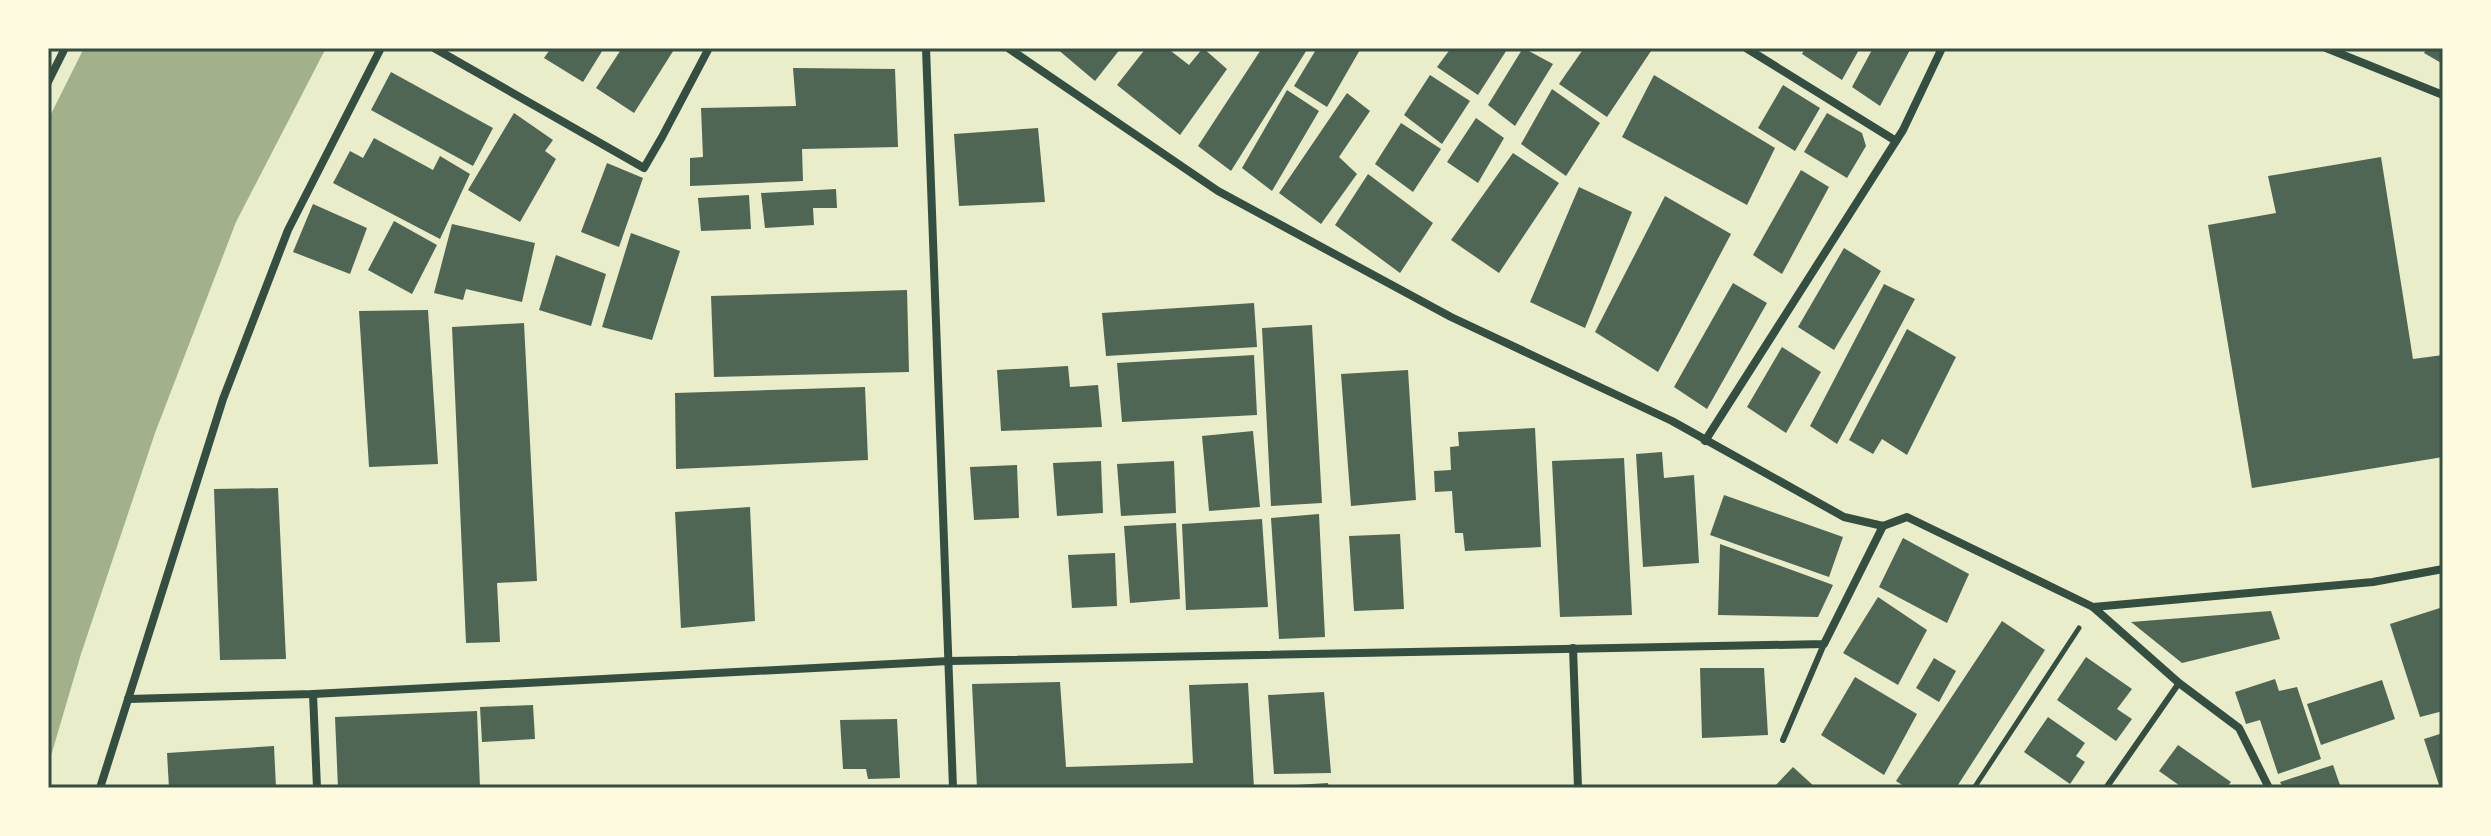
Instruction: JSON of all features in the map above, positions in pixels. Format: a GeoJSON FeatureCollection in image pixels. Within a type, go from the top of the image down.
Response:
{"type":"FeatureCollection","features":[{"type":"Feature","properties":{"kind":"street"},"geometry":{"type":"LineString","coordinates":[[48,82],[65,48]]}},
{"type":"Feature","properties":{"kind":"street"},"geometry":{"type":"LineString","coordinates":[[100,788],[233,370],[288,230],[381,48]]}},
{"type":"Feature","properties":{"kind":"street"},"geometry":{"type":"LineString","coordinates":[[434,48],[644,168],[709,48]]}},
{"type":"Feature","properties":{"kind":"street"},"geometry":{"type":"LineString","coordinates":[[926,48],[953,788]]}},
{"type":"Feature","properties":{"kind":"street"},"geometry":{"type":"LineString","coordinates":[[1008,48],[1218,191],[1451,317],[1672,421],[1844,517],[1883,526],[1907,517],[2093,607],[2179,683],[2239,728],[2269,788]]}},
{"type":"Feature","properties":{"kind":"street"},"geometry":{"type":"LineString","coordinates":[[1746,48],[1896,141]]}},
{"type":"Feature","properties":{"kind":"street"},"geometry":{"type":"LineString","coordinates":[[1705,441],[1896,141],[1922,94],[1942,48]]}},
{"type":"Feature","properties":{"kind":"street"},"geometry":{"type":"LineString","coordinates":[[2326,48],[2443,95]]}},
{"type":"Feature","properties":{"kind":"street"},"geometry":{"type":"LineString","coordinates":[[128,699],[313,694],[949,661],[1824,644],[1883,526]]}},
{"type":"Feature","properties":{"kind":"street"},"geometry":{"type":"LineString","coordinates":[[2093,607],[2373,582],[2443,569]]}},
{"type":"Feature","properties":{"kind":"street"},"geometry":{"type":"LineString","coordinates":[[1573,648],[1578,788]]}},
{"type":"Feature","properties":{"kind":"street"},"geometry":{"type":"LineString","coordinates":[[313,694],[317,788]]}},
{"type":"Feature","properties":{"kind":"lane"},"geometry":{"type":"LineString","coordinates":[[1783,740],[1824,644]]}},
{"type":"Feature","properties":{"kind":"lane"},"geometry":{"type":"LineString","coordinates":[[2106,788],[2179,683]]}},
{"type":"Feature","properties":{"kind":"path"},"geometry":{"type":"LineString","coordinates":[[1974,788],[2093,607]]}},
{"type":"Feature","properties":{"kind":"shaded area"},"geometry":{"type":"Polygon","coordinates":[[[84,48],[326,48],[236,222],[155,433],[81,654],[48,766],[48,120],[84,48]]]}},
{"type":"Feature","properties":{"kind":"building"},"geometry":{"type":"Polygon","coordinates":[[[551,48],[604,48],[583,82],[544,58],[551,48]]]}},
{"type":"Feature","properties":{"kind":"building"},"geometry":{"type":"Polygon","coordinates":[[[622,48],[675,48],[634,113],[596,88],[622,48]]]}},
{"type":"Feature","properties":{"kind":"building"},"geometry":{"type":"Polygon","coordinates":[[[1056,48],[1121,48],[1095,81],[1056,48]]]}},
{"type":"Feature","properties":{"kind":"building"},"geometry":{"type":"Polygon","coordinates":[[[1146,48],[1167,48],[1189,65],[1203,48],[1227,69],[1180,135],[1117,85],[1146,48]]]}},
{"type":"Feature","properties":{"kind":"building"},"geometry":{"type":"Polygon","coordinates":[[[1262,48],[1308,48],[1231,171],[1198,146],[1262,48]]]}},
{"type":"Feature","properties":{"kind":"building"},"geometry":{"type":"Polygon","coordinates":[[[1317,48],[1361,48],[1327,107],[1294,86],[1317,48]]]}},
{"type":"Feature","properties":{"kind":"building"},"geometry":{"type":"Polygon","coordinates":[[[1451,48],[1508,48],[1478,95],[1437,67],[1451,48]]]}},
{"type":"Feature","properties":{"kind":"building"},"geometry":{"type":"Polygon","coordinates":[[[1523,48],[1553,64],[1515,126],[1488,105],[1523,48]]]}},
{"type":"Feature","properties":{"kind":"building"},"geometry":{"type":"Polygon","coordinates":[[[1584,48],[1653,48],[1607,117],[1559,84],[1584,48]]]}},
{"type":"Feature","properties":{"kind":"building"},"geometry":{"type":"Polygon","coordinates":[[[1805,48],[1860,48],[1842,80],[1802,54],[1805,48]]]}},
{"type":"Feature","properties":{"kind":"building"},"geometry":{"type":"Polygon","coordinates":[[[1873,48],[1911,48],[1880,106],[1852,87],[1873,48]]]}},
{"type":"Feature","properties":{"kind":"building"},"geometry":{"type":"Polygon","coordinates":[[[2427,48],[2443,48],[2443,64],[2424,53],[2427,48]]]}},
{"type":"Feature","properties":{"kind":"building"},"geometry":{"type":"Polygon","coordinates":[[[793,68],[895,69],[898,147],[802,149],[803,181],[690,186],[690,158],[703,157],[701,108],[796,106],[793,68]]]}},
{"type":"Feature","properties":{"kind":"building"},"geometry":{"type":"Polygon","coordinates":[[[391,72],[493,128],[473,166],[371,110],[391,72]]]}},
{"type":"Feature","properties":{"kind":"building"},"geometry":{"type":"Polygon","coordinates":[[[1430,75],[1470,101],[1442,144],[1404,115],[1430,75]]]}},
{"type":"Feature","properties":{"kind":"building"},"geometry":{"type":"Polygon","coordinates":[[[1654,75],[1775,148],[1747,205],[1622,137],[1654,75]]]}},
{"type":"Feature","properties":{"kind":"building"},"geometry":{"type":"Polygon","coordinates":[[[1783,85],[1820,108],[1795,151],[1758,128],[1783,85]]]}},
{"type":"Feature","properties":{"kind":"building"},"geometry":{"type":"Polygon","coordinates":[[[1552,89],[1600,123],[1566,176],[1521,144],[1552,89]]]}},
{"type":"Feature","properties":{"kind":"building"},"geometry":{"type":"Polygon","coordinates":[[[1287,90],[1319,111],[1272,191],[1242,168],[1287,90]]]}},
{"type":"Feature","properties":{"kind":"building"},"geometry":{"type":"Polygon","coordinates":[[[1347,93],[1370,111],[1339,157],[1357,174],[1321,224],[1279,193],[1347,93]]]}},
{"type":"Feature","properties":{"kind":"building"},"geometry":{"type":"Polygon","coordinates":[[[514,113],[553,140],[545,151],[556,159],[520,222],[468,190],[514,113]]]}},
{"type":"Feature","properties":{"kind":"building"},"geometry":{"type":"Polygon","coordinates":[[[1827,113],[1862,133],[1866,146],[1847,178],[1804,152],[1827,113]]]}},
{"type":"Feature","properties":{"kind":"building"},"geometry":{"type":"Polygon","coordinates":[[[1476,118],[1504,138],[1478,183],[1447,162],[1476,118]]]}},
{"type":"Feature","properties":{"kind":"building"},"geometry":{"type":"Polygon","coordinates":[[[1401,123],[1441,149],[1413,192],[1375,164],[1401,123]]]}},
{"type":"Feature","properties":{"kind":"building"},"geometry":{"type":"Polygon","coordinates":[[[1038,128],[1045,202],[959,206],[954,134],[1038,128]]]}},
{"type":"Feature","properties":{"kind":"building"},"geometry":{"type":"Polygon","coordinates":[[[374,138],[433,170],[440,156],[470,174],[440,239],[333,183],[350,151],[363,158],[374,138]]]}},
{"type":"Feature","properties":{"kind":"building"},"geometry":{"type":"Polygon","coordinates":[[[1513,153],[1559,183],[1499,273],[1451,240],[1513,153]]]}},
{"type":"Feature","properties":{"kind":"building"},"geometry":{"type":"Polygon","coordinates":[[[2381,157],[2413,359],[2443,355],[2443,457],[2252,488],[2208,225],[2276,213],[2268,176],[2381,157]]]}},
{"type":"Feature","properties":{"kind":"building"},"geometry":{"type":"Polygon","coordinates":[[[607,163],[643,178],[619,247],[581,232],[607,163]]]}},
{"type":"Feature","properties":{"kind":"building"},"geometry":{"type":"Polygon","coordinates":[[[1801,170],[1829,187],[1782,274],[1753,255],[1801,170]]]}},
{"type":"Feature","properties":{"kind":"building"},"geometry":{"type":"Polygon","coordinates":[[[1368,174],[1433,223],[1400,273],[1335,225],[1368,174]]]}},
{"type":"Feature","properties":{"kind":"building"},"geometry":{"type":"Polygon","coordinates":[[[1579,187],[1632,212],[1585,328],[1530,302],[1579,187]]]}},
{"type":"Feature","properties":{"kind":"building"},"geometry":{"type":"Polygon","coordinates":[[[836,189],[837,208],[813,208],[814,225],[765,228],[761,193],[836,189]]]}},
{"type":"Feature","properties":{"kind":"building"},"geometry":{"type":"Polygon","coordinates":[[[749,195],[751,229],[701,231],[698,198],[749,195]]]}},
{"type":"Feature","properties":{"kind":"building"},"geometry":{"type":"Polygon","coordinates":[[[1665,196],[1731,234],[1658,372],[1595,332],[1665,196]]]}},
{"type":"Feature","properties":{"kind":"building"},"geometry":{"type":"Polygon","coordinates":[[[313,204],[367,228],[350,274],[293,252],[313,204]]]}},
{"type":"Feature","properties":{"kind":"building"},"geometry":{"type":"Polygon","coordinates":[[[394,221],[437,245],[412,294],[368,270],[394,221]]]}},
{"type":"Feature","properties":{"kind":"building"},"geometry":{"type":"Polygon","coordinates":[[[452,224],[535,243],[522,302],[466,289],[463,300],[434,293],[452,224]]]}},
{"type":"Feature","properties":{"kind":"building"},"geometry":{"type":"Polygon","coordinates":[[[631,233],[680,251],[652,340],[602,327],[631,233]]]}},
{"type":"Feature","properties":{"kind":"building"},"geometry":{"type":"Polygon","coordinates":[[[1844,248],[1881,271],[1834,350],[1798,327],[1844,248]]]}},
{"type":"Feature","properties":{"kind":"building"},"geometry":{"type":"Polygon","coordinates":[[[556,255],[606,274],[591,326],[539,310],[556,255]]]}},
{"type":"Feature","properties":{"kind":"building"},"geometry":{"type":"Polygon","coordinates":[[[1733,283],[1767,303],[1707,409],[1674,387],[1733,283]]]}},
{"type":"Feature","properties":{"kind":"building"},"geometry":{"type":"Polygon","coordinates":[[[1884,284],[1915,299],[1837,444],[1810,426],[1884,284]]]}},
{"type":"Feature","properties":{"kind":"building"},"geometry":{"type":"Polygon","coordinates":[[[907,290],[909,372],[714,377],[711,296],[907,290]]]}},
{"type":"Feature","properties":{"kind":"building"},"geometry":{"type":"Polygon","coordinates":[[[1254,303],[1257,347],[1106,356],[1102,313],[1254,303]]]}},
{"type":"Feature","properties":{"kind":"building"},"geometry":{"type":"Polygon","coordinates":[[[428,310],[438,464],[369,467],[359,311],[428,310]]]}},
{"type":"Feature","properties":{"kind":"building"},"geometry":{"type":"Polygon","coordinates":[[[524,323],[537,581],[497,583],[500,642],[466,643],[452,327],[524,323]]]}},
{"type":"Feature","properties":{"kind":"building"},"geometry":{"type":"Polygon","coordinates":[[[1312,325],[1322,503],[1271,506],[1262,328],[1312,325]]]}},
{"type":"Feature","properties":{"kind":"building"},"geometry":{"type":"Polygon","coordinates":[[[1907,329],[1956,357],[1907,455],[1882,439],[1873,454],[1849,440],[1907,329]]]}},
{"type":"Feature","properties":{"kind":"building"},"geometry":{"type":"Polygon","coordinates":[[[1782,347],[1821,372],[1786,433],[1747,407],[1782,347]]]}},
{"type":"Feature","properties":{"kind":"building"},"geometry":{"type":"Polygon","coordinates":[[[1254,355],[1257,415],[1122,422],[1117,363],[1254,355]]]}},
{"type":"Feature","properties":{"kind":"building"},"geometry":{"type":"Polygon","coordinates":[[[1068,366],[1070,387],[1098,385],[1102,427],[1001,431],[997,370],[1068,366]]]}},
{"type":"Feature","properties":{"kind":"building"},"geometry":{"type":"Polygon","coordinates":[[[1408,370],[1416,500],[1351,506],[1341,374],[1408,370]]]}},
{"type":"Feature","properties":{"kind":"building"},"geometry":{"type":"Polygon","coordinates":[[[865,387],[868,460],[676,469],[675,393],[865,387]]]}},
{"type":"Feature","properties":{"kind":"building"},"geometry":{"type":"Polygon","coordinates":[[[1535,428],[1541,547],[1465,551],[1463,533],[1455,533],[1452,491],[1435,492],[1434,471],[1451,470],[1450,447],[1459,446],[1458,432],[1535,428]]]}},
{"type":"Feature","properties":{"kind":"building"},"geometry":{"type":"Polygon","coordinates":[[[1253,431],[1260,507],[1209,511],[1202,436],[1253,431]]]}},
{"type":"Feature","properties":{"kind":"building"},"geometry":{"type":"Polygon","coordinates":[[[1662,452],[1664,478],[1694,475],[1699,563],[1643,567],[1636,454],[1662,452]]]}},
{"type":"Feature","properties":{"kind":"building"},"geometry":{"type":"Polygon","coordinates":[[[1624,458],[1632,615],[1560,617],[1552,461],[1624,458]]]}},
{"type":"Feature","properties":{"kind":"building"},"geometry":{"type":"Polygon","coordinates":[[[1101,461],[1103,513],[1057,516],[1053,463],[1101,461]]]}},
{"type":"Feature","properties":{"kind":"building"},"geometry":{"type":"Polygon","coordinates":[[[1174,461],[1176,513],[1121,516],[1117,464],[1174,461]]]}},
{"type":"Feature","properties":{"kind":"building"},"geometry":{"type":"Polygon","coordinates":[[[1017,465],[1019,518],[974,520],[970,467],[1017,465]]]}},
{"type":"Feature","properties":{"kind":"building"},"geometry":{"type":"Polygon","coordinates":[[[278,488],[286,659],[220,660],[214,489],[278,488]]]}},
{"type":"Feature","properties":{"kind":"building"},"geometry":{"type":"Polygon","coordinates":[[[1724,495],[1843,537],[1829,577],[1710,535],[1724,495]]]}},
{"type":"Feature","properties":{"kind":"building"},"geometry":{"type":"Polygon","coordinates":[[[750,507],[755,621],[681,628],[675,512],[750,507]]]}},
{"type":"Feature","properties":{"kind":"building"},"geometry":{"type":"Polygon","coordinates":[[[1319,514],[1325,637],[1279,639],[1271,518],[1319,514]]]}},
{"type":"Feature","properties":{"kind":"building"},"geometry":{"type":"Polygon","coordinates":[[[1262,519],[1268,607],[1186,610],[1182,524],[1262,519]]]}},
{"type":"Feature","properties":{"kind":"building"},"geometry":{"type":"Polygon","coordinates":[[[1176,523],[1180,599],[1130,603],[1124,526],[1176,523]]]}},
{"type":"Feature","properties":{"kind":"building"},"geometry":{"type":"Polygon","coordinates":[[[1400,534],[1404,609],[1354,611],[1349,536],[1400,534]]]}},
{"type":"Feature","properties":{"kind":"building"},"geometry":{"type":"Polygon","coordinates":[[[1903,538],[1969,574],[1947,623],[1879,587],[1903,538]]]}},
{"type":"Feature","properties":{"kind":"building"},"geometry":{"type":"Polygon","coordinates":[[[1720,544],[1833,585],[1818,617],[1718,615],[1720,544]]]}},
{"type":"Feature","properties":{"kind":"building"},"geometry":{"type":"Polygon","coordinates":[[[1115,553],[1117,606],[1072,608],[1068,555],[1115,553]]]}},
{"type":"Feature","properties":{"kind":"building"},"geometry":{"type":"Polygon","coordinates":[[[1878,597],[1927,630],[1898,685],[1843,653],[1878,597]]]}},
{"type":"Feature","properties":{"kind":"building"},"geometry":{"type":"Polygon","coordinates":[[[2443,607],[2443,711],[2420,717],[2390,624],[2443,607]]]}},
{"type":"Feature","properties":{"kind":"building"},"geometry":{"type":"Polygon","coordinates":[[[2271,611],[2280,639],[2182,663],[2131,622],[2271,611]]]}},
{"type":"Feature","properties":{"kind":"building"},"geometry":{"type":"Polygon","coordinates":[[[2002,621],[2045,650],[1956,788],[1907,788],[1896,781],[2002,621]]]}},
{"type":"Feature","properties":{"kind":"building"},"geometry":{"type":"Polygon","coordinates":[[[2086,657],[2132,689],[2117,709],[2132,719],[2116,741],[2057,700],[2086,657]]]}},
{"type":"Feature","properties":{"kind":"building"},"geometry":{"type":"Polygon","coordinates":[[[1934,658],[1956,671],[1939,702],[1916,688],[1934,658]]]}},
{"type":"Feature","properties":{"kind":"building"},"geometry":{"type":"Polygon","coordinates":[[[1700,668],[1764,668],[1768,735],[1702,738],[1700,668]]]}},
{"type":"Feature","properties":{"kind":"building"},"geometry":{"type":"Polygon","coordinates":[[[1855,677],[1917,714],[1884,775],[1821,735],[1855,677]]]}},
{"type":"Feature","properties":{"kind":"building"},"geometry":{"type":"Polygon","coordinates":[[[2275,679],[2279,691],[2297,687],[2321,759],[2278,774],[2260,720],[2246,724],[2235,692],[2275,679]]]}},
{"type":"Feature","properties":{"kind":"building"},"geometry":{"type":"Polygon","coordinates":[[[2382,680],[2395,719],[2321,745],[2307,704],[2382,680]]]}},
{"type":"Feature","properties":{"kind":"building"},"geometry":{"type":"Polygon","coordinates":[[[1060,682],[1066,767],[1193,763],[1189,685],[1248,683],[1254,788],[977,788],[972,684],[1060,682]]]}},
{"type":"Feature","properties":{"kind":"building"},"geometry":{"type":"Polygon","coordinates":[[[1324,692],[1331,773],[1274,774],[1268,695],[1324,692]]]}},
{"type":"Feature","properties":{"kind":"building"},"geometry":{"type":"Polygon","coordinates":[[[533,705],[535,739],[482,742],[480,707],[533,705]]]}},
{"type":"Feature","properties":{"kind":"building"},"geometry":{"type":"Polygon","coordinates":[[[477,711],[480,788],[338,788],[335,717],[477,711]]]}},
{"type":"Feature","properties":{"kind":"building"},"geometry":{"type":"Polygon","coordinates":[[[2048,717],[2085,743],[2076,756],[2085,762],[2070,784],[2024,752],[2048,717]]]}},
{"type":"Feature","properties":{"kind":"building"},"geometry":{"type":"Polygon","coordinates":[[[897,719],[900,778],[868,779],[866,769],[843,769],[840,720],[897,719]]]}},
{"type":"Feature","properties":{"kind":"building"},"geometry":{"type":"Polygon","coordinates":[[[2443,733],[2443,788],[2440,788],[2424,739],[2443,733]]]}},
{"type":"Feature","properties":{"kind":"building"},"geometry":{"type":"Polygon","coordinates":[[[2178,745],[2231,782],[2226,788],[2183,788],[2159,771],[2178,745]]]}},
{"type":"Feature","properties":{"kind":"building"},"geometry":{"type":"Polygon","coordinates":[[[274,746],[276,788],[169,788],[167,753],[274,746]]]}},
{"type":"Feature","properties":{"kind":"building"},"geometry":{"type":"Polygon","coordinates":[[[2333,765],[2341,788],[2283,788],[2280,782],[2333,765]]]}},
{"type":"Feature","properties":{"kind":"building"},"geometry":{"type":"Polygon","coordinates":[[[1793,767],[1816,788],[1773,788],[1793,767]]]}},
{"type":"Feature","properties":{"kind":"building"},"geometry":{"type":"Polygon","coordinates":[[[1328,783],[1329,788],[1280,788],[1280,786],[1328,783]]]}}]}
